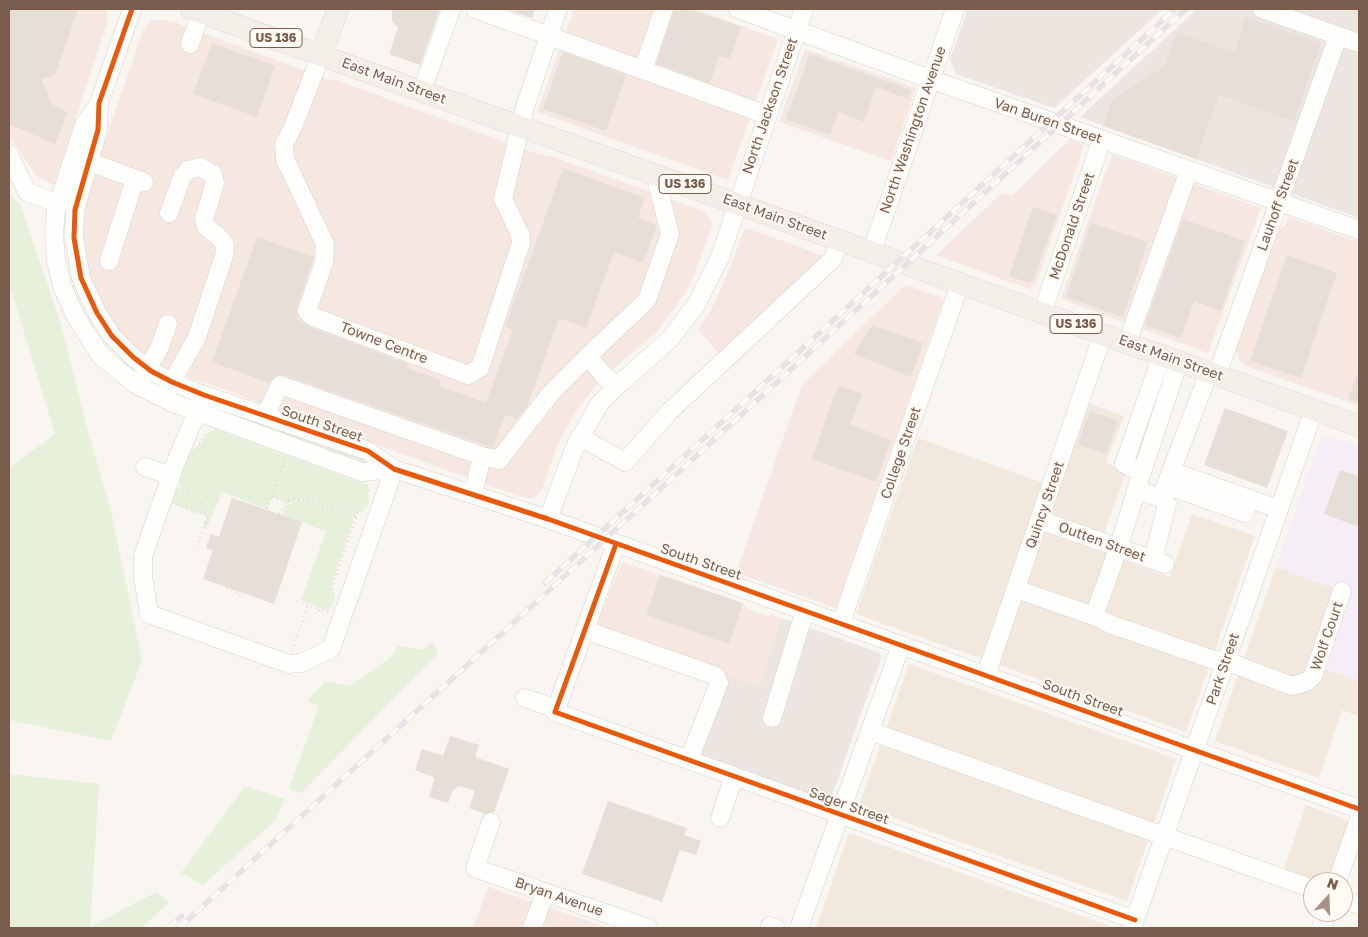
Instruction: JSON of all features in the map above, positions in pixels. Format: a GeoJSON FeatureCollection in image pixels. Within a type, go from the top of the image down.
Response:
{"type":"FeatureCollection","features":[{"type":"Feature","properties":{"kind":"main road"},"geometry":{"type":"LineString","coordinates":[[321,55],[338,9]]}},
{"type":"Feature","properties":{"kind":"main road","name":"East Main Street"},"geometry":{"type":"LineString","coordinates":[[196,10],[1359,426]]}},
{"type":"Feature","properties":{"kind":"street"},"geometry":{"type":"LineString","coordinates":[[109,261],[140,180],[81,159],[98,130],[99,103],[132,9]]}},
{"type":"Feature","properties":{"kind":"street"},"geometry":{"type":"LineString","coordinates":[[422,91],[451,9]]}},
{"type":"Feature","properties":{"kind":"street"},"geometry":{"type":"LineString","coordinates":[[475,9],[767,115]]}},
{"type":"Feature","properties":{"kind":"street"},"geometry":{"type":"LineString","coordinates":[[521,126],[524,107],[558,9]]}},
{"type":"Feature","properties":{"kind":"street"},"geometry":{"type":"LineString","coordinates":[[643,70],[664,9]]}},
{"type":"Feature","properties":{"kind":"street","name":"Van Buren Street"},"geometry":{"type":"LineString","coordinates":[[738,9],[930,79],[1359,230]]}},
{"type":"Feature","properties":{"kind":"street","name":"North Jackson Street"},"geometry":{"type":"LineString","coordinates":[[548,519],[575,447],[600,404],[670,339],[696,305],[720,257],[804,9]]}},
{"type":"Feature","properties":{"kind":"street","name":"North Washington Avenue"},"geometry":{"type":"LineString","coordinates":[[872,251],[955,9]]}},
{"type":"Feature","properties":{"kind":"street"},"geometry":{"type":"LineString","coordinates":[[1262,9],[1359,43]]}},
{"type":"Feature","properties":{"kind":"street"},"geometry":{"type":"LineString","coordinates":[[190,44],[196,10]]}},
{"type":"Feature","properties":{"kind":"street","name":"Lauhoff Street"},"geometry":{"type":"LineString","coordinates":[[1166,485],[1213,373],[1279,202],[1338,36]]}},
{"type":"Feature","properties":{"kind":"street","name":"Towne Centre"},"geometry":{"type":"LineString","coordinates":[[321,55],[293,127],[284,144],[285,159],[325,244],[324,262],[308,311],[311,316],[468,375],[480,368],[521,243],[520,234],[503,199],[521,126]]}},
{"type":"Feature","properties":{"kind":"street","name":"McDonald Street"},"geometry":{"type":"LineString","coordinates":[[1042,313],[1102,139]]}},
{"type":"Feature","properties":{"kind":"street"},"geometry":{"type":"LineString","coordinates":[[9,154],[27,192],[58,204]]}},
{"type":"Feature","properties":{"kind":"street","name":"South Street"},"geometry":{"type":"LineString","coordinates":[[81,159],[58,204],[54,235],[56,260],[64,290],[76,317],[100,355],[137,385],[197,412],[362,472],[394,469]]}},
{"type":"Feature","properties":{"kind":"street","name":"South Street"},"geometry":{"type":"LineString","coordinates":[[81,159],[74,238],[81,278],[97,313],[112,336],[133,358],[172,382],[368,452],[394,469],[548,519],[1359,809]]}},
{"type":"Feature","properties":{"kind":"street"},"geometry":{"type":"LineString","coordinates":[[164,398],[197,337],[224,256],[225,245],[218,236],[206,228],[204,219],[215,183],[213,174],[200,167],[188,170],[182,177],[169,213]]}},
{"type":"Feature","properties":{"kind":"street"},"geometry":{"type":"LineString","coordinates":[[1127,343],[1189,170]]}},
{"type":"Feature","properties":{"kind":"street"},"geometry":{"type":"LineString","coordinates":[[265,416],[280,385],[482,456],[499,460],[550,394],[647,300],[670,234],[655,174]]}},
{"type":"Feature","properties":{"kind":"street"},"geometry":{"type":"LineString","coordinates":[[580,437],[625,462],[670,411],[833,259],[840,240]]}},
{"type":"Feature","properties":{"kind":"street","name":"College Street"},"geometry":{"type":"LineString","coordinates":[[841,623],[960,284]]}},
{"type":"Feature","properties":{"kind":"street"},"geometry":{"type":"LineString","coordinates":[[137,385],[159,349],[168,324]]}},
{"type":"Feature","properties":{"kind":"street","name":"Quincy Street"},"geometry":{"type":"LineString","coordinates":[[986,675],[1103,334]]}},
{"type":"Feature","properties":{"kind":"street"},"geometry":{"type":"LineString","coordinates":[[588,356],[605,377],[618,386]]}},
{"type":"Feature","properties":{"kind":"street"},"geometry":{"type":"LineString","coordinates":[[1094,616],[1118,549],[1142,472],[1124,464],[1170,358]]}},
{"type":"Feature","properties":{"kind":"street"},"geometry":{"type":"LineString","coordinates":[[204,394],[176,481],[143,556],[143,576],[149,614],[288,664],[301,663],[331,649],[394,469]]}},
{"type":"Feature","properties":{"kind":"street","name":"Park Street"},"geometry":{"type":"LineString","coordinates":[[1134,924],[1314,410]]}},
{"type":"Feature","properties":{"kind":"street"},"geometry":{"type":"LineString","coordinates":[[473,496],[482,456]]}},
{"type":"Feature","properties":{"kind":"street"},"geometry":{"type":"LineString","coordinates":[[145,467],[176,481]]}},
{"type":"Feature","properties":{"kind":"street"},"geometry":{"type":"LineString","coordinates":[[1136,490],[1166,485],[1250,499],[1279,509]]}},
{"type":"Feature","properties":{"kind":"street","name":"Outten Street"},"geometry":{"type":"LineString","coordinates":[[1040,520],[1159,562],[1167,504],[1166,485]]}},
{"type":"Feature","properties":{"kind":"street"},"geometry":{"type":"LineString","coordinates":[[556,711],[616,544]]}},
{"type":"Feature","properties":{"kind":"street","name":"Wolf Court"},"geometry":{"type":"LineString","coordinates":[[1016,589],[1094,616],[1110,624],[1214,660],[1226,661],[1292,686],[1306,682],[1314,676],[1342,591]]}},
{"type":"Feature","properties":{"kind":"street"},"geometry":{"type":"LineString","coordinates":[[772,718],[805,610]]}},
{"type":"Feature","properties":{"kind":"street"},"geometry":{"type":"LineString","coordinates":[[585,630],[716,676],[719,684],[689,760]]}},
{"type":"Feature","properties":{"kind":"street"},"geometry":{"type":"LineString","coordinates":[[799,928],[901,645]]}},
{"type":"Feature","properties":{"kind":"street","name":"Sager Street"},"geometry":{"type":"LineString","coordinates":[[524,698],[1134,924]]}},
{"type":"Feature","properties":{"kind":"street"},"geometry":{"type":"LineString","coordinates":[[870,731],[1303,885]]}},
{"type":"Feature","properties":{"kind":"street"},"geometry":{"type":"LineString","coordinates":[[720,818],[734,776]]}},
{"type":"Feature","properties":{"kind":"street"},"geometry":{"type":"LineString","coordinates":[[1340,872],[1359,819]]}},
{"type":"Feature","properties":{"kind":"street","name":"Bryan Avenue"},"geometry":{"type":"LineString","coordinates":[[491,822],[475,868],[648,928]]}},
{"type":"Feature","properties":{"kind":"street"},"geometry":{"type":"LineString","coordinates":[[532,928],[545,893]]}},
{"type":"Feature","properties":{"kind":"path"},"geometry":{"type":"LineString","coordinates":[[196,447],[207,434],[215,429]]}},
{"type":"Feature","properties":{"kind":"path"},"geometry":{"type":"LineString","coordinates":[[267,508],[286,456]]}},
{"type":"Feature","properties":{"kind":"path"},"geometry":{"type":"LineString","coordinates":[[176,481],[218,501]]}},
{"type":"Feature","properties":{"kind":"path"},"geometry":{"type":"LineString","coordinates":[[368,485],[370,498]]}},
{"type":"Feature","properties":{"kind":"path"},"geometry":{"type":"LineString","coordinates":[[272,497],[288,503]]}},
{"type":"Feature","properties":{"kind":"path"},"geometry":{"type":"LineString","coordinates":[[280,514],[288,503],[298,499],[308,500],[356,517]]}},
{"type":"Feature","properties":{"kind":"path"},"geometry":{"type":"LineString","coordinates":[[172,503],[208,516],[197,546],[202,548]]}},
{"type":"Feature","properties":{"kind":"path"},"geometry":{"type":"LineString","coordinates":[[335,598],[332,587],[356,517],[367,507]]}},
{"type":"Feature","properties":{"kind":"path"},"geometry":{"type":"LineString","coordinates":[[227,588],[240,594],[239,598]]}},
{"type":"Feature","properties":{"kind":"path"},"geometry":{"type":"LineString","coordinates":[[298,600],[330,613]]}},
{"type":"Feature","properties":{"kind":"path"},"geometry":{"type":"LineString","coordinates":[[291,652],[308,605]]}},
{"type":"Feature","properties":{"kind":"shaded area"},"geometry":{"type":"Polygon","coordinates":[[[9,9],[107,10],[108,20],[54,185],[36,176],[9,135],[9,9]]]}},
{"type":"Feature","properties":{"kind":"shaded area"},"geometry":{"type":"Polygon","coordinates":[[[574,9],[694,9],[778,39],[728,180],[537,112],[574,9]]]}},
{"type":"Feature","properties":{"kind":"shaded area"},"geometry":{"type":"Polygon","coordinates":[[[968,9],[1163,9],[1054,108],[956,74],[950,59],[968,9]]]}},
{"type":"Feature","properties":{"kind":"shaded area"},"geometry":{"type":"Polygon","coordinates":[[[1197,9],[1359,9],[1359,218],[1080,117],[1197,9]]]}},
{"type":"Feature","properties":{"kind":"shaded area"},"geometry":{"type":"Polygon","coordinates":[[[151,21],[173,22],[538,154],[551,156],[703,211],[710,218],[712,226],[693,278],[683,296],[656,333],[614,368],[595,387],[577,410],[554,454],[541,492],[531,499],[513,494],[183,375],[165,368],[142,353],[123,335],[104,308],[90,275],[83,243],[83,214],[88,189],[143,31],[151,21]]]}},
{"type":"Feature","properties":{"kind":"shaded area"},"geometry":{"type":"Polygon","coordinates":[[[805,49],[916,88],[891,161],[779,122],[805,49]]]}},
{"type":"Feature","properties":{"kind":"shaded area"},"geometry":{"type":"Polygon","coordinates":[[[1070,139],[1084,145],[1036,284],[1029,289],[936,255],[1002,193],[1012,196],[1070,139]]]}},
{"type":"Feature","properties":{"kind":"shaded area"},"geometry":{"type":"Polygon","coordinates":[[[1112,154],[1261,208],[1208,353],[1061,299],[1112,154]]]}},
{"type":"Feature","properties":{"kind":"shaded area"},"geometry":{"type":"Polygon","coordinates":[[[1288,217],[1359,242],[1359,406],[1246,366],[1239,360],[1235,350],[1279,229],[1284,227],[1288,217]]]}},
{"type":"Feature","properties":{"kind":"shaded area"},"geometry":{"type":"Polygon","coordinates":[[[745,228],[833,259],[724,360],[698,329],[711,310],[745,228]]]}},
{"type":"Feature","properties":{"kind":"shaded area"},"geometry":{"type":"Polygon","coordinates":[[[905,285],[944,298],[836,608],[736,573],[802,385],[905,285]]]}},
{"type":"Feature","properties":{"kind":"shaded area"},"geometry":{"type":"Polygon","coordinates":[[[1087,403],[1124,416],[1106,463],[1126,471],[1104,534],[1049,513],[1087,403]]]}},
{"type":"Feature","properties":{"kind":"shaded area"},"geometry":{"type":"Polygon","coordinates":[[[1329,436],[1359,447],[1359,681],[1317,666],[1342,591],[1276,567],[1320,439],[1329,436]]]}},
{"type":"Feature","properties":{"kind":"shaded area"},"geometry":{"type":"Polygon","coordinates":[[[918,438],[1046,484],[985,660],[856,614],[918,438]]]}},
{"type":"Feature","properties":{"kind":"shaded area"},"geometry":{"type":"Polygon","coordinates":[[[1192,514],[1255,536],[1186,732],[997,664],[1042,531],[1170,577],[1192,514]]]}},
{"type":"Feature","properties":{"kind":"shaded area"},"geometry":{"type":"Polygon","coordinates":[[[622,562],[743,603],[749,610],[781,618],[759,687],[593,633],[622,562]]]}},
{"type":"Feature","properties":{"kind":"shaded area"},"geometry":{"type":"Polygon","coordinates":[[[1276,567],[1342,591],[1317,666],[1359,681],[1359,716],[1342,710],[1319,778],[1215,741],[1276,567]]]}},
{"type":"Feature","properties":{"kind":"shaded area"},"geometry":{"type":"Polygon","coordinates":[[[781,618],[880,653],[881,658],[831,798],[822,799],[693,753],[722,674],[759,687],[781,618]]]}},
{"type":"Feature","properties":{"kind":"shaded area"},"geometry":{"type":"Polygon","coordinates":[[[909,664],[1176,759],[1127,901],[859,806],[909,664]]]}},
{"type":"Feature","properties":{"kind":"shaded area"},"geometry":{"type":"Polygon","coordinates":[[[1306,805],[1358,824],[1341,872],[1303,872],[1303,881],[1281,878],[1306,805]]]}},
{"type":"Feature","properties":{"kind":"shaded area"},"geometry":{"type":"Polygon","coordinates":[[[849,833],[1115,928],[816,928],[849,833]]]}},
{"type":"Feature","properties":{"kind":"shaded area"},"geometry":{"type":"Polygon","coordinates":[[[488,887],[609,928],[473,928],[488,887]]]}},
{"type":"Feature","properties":{"kind":"green space"},"geometry":{"type":"Polygon","coordinates":[[[9,192],[21,206],[61,325],[89,435],[111,511],[142,660],[111,741],[9,720],[9,468],[55,434],[12,292],[9,290],[9,192]]]}},
{"type":"Feature","properties":{"kind":"green space"},"geometry":{"type":"Polygon","coordinates":[[[224,413],[276,431],[306,435],[367,459],[367,463],[365,465],[224,413]]]}},
{"type":"Feature","properties":{"kind":"green space"},"geometry":{"type":"Polygon","coordinates":[[[215,429],[368,485],[369,502],[367,507],[357,514],[356,518],[308,500],[298,499],[288,503],[272,497],[275,488],[267,509],[222,492],[206,529],[203,528],[207,516],[172,503],[176,490],[181,487],[179,481],[189,453],[202,442],[207,434],[215,429]]]}},
{"type":"Feature","properties":{"kind":"green space"},"geometry":{"type":"Polygon","coordinates":[[[296,501],[308,501],[354,518],[331,587],[335,598],[329,611],[301,600],[326,531],[282,515],[284,508],[296,501]]]}},
{"type":"Feature","properties":{"kind":"green space"},"geometry":{"type":"Polygon","coordinates":[[[433,642],[438,653],[301,793],[289,789],[319,706],[307,701],[325,681],[350,686],[391,657],[398,646],[422,650],[433,642]]]}},
{"type":"Feature","properties":{"kind":"green space"},"geometry":{"type":"Polygon","coordinates":[[[9,774],[99,784],[90,927],[156,892],[169,902],[142,928],[9,928],[9,774]]]}},
{"type":"Feature","properties":{"kind":"green space"},"geometry":{"type":"Polygon","coordinates":[[[245,786],[285,799],[275,821],[203,885],[181,873],[245,786]]]}},
{"type":"Feature","properties":{"kind":"building"},"geometry":{"type":"Polygon","coordinates":[[[9,9],[78,9],[55,75],[41,79],[53,106],[68,112],[55,144],[9,124],[9,9]]]}},
{"type":"Feature","properties":{"kind":"building"},"geometry":{"type":"Polygon","coordinates":[[[392,9],[440,9],[420,65],[389,54],[398,28],[392,21],[392,9]]]}},
{"type":"Feature","properties":{"kind":"building"},"geometry":{"type":"Polygon","coordinates":[[[505,9],[535,9],[532,18],[505,9]]]}},
{"type":"Feature","properties":{"kind":"building"},"geometry":{"type":"Polygon","coordinates":[[[674,9],[689,9],[741,27],[730,59],[719,56],[710,83],[656,64],[674,9]]]}},
{"type":"Feature","properties":{"kind":"building"},"geometry":{"type":"Polygon","coordinates":[[[1246,17],[1321,43],[1294,121],[1219,95],[1196,159],[1103,126],[1112,100],[1165,66],[1177,32],[1234,53],[1246,17]]]}},
{"type":"Feature","properties":{"kind":"building"},"geometry":{"type":"Polygon","coordinates":[[[212,43],[275,66],[257,117],[193,94],[212,43]]]}},
{"type":"Feature","properties":{"kind":"building"},"geometry":{"type":"Polygon","coordinates":[[[563,52],[626,75],[606,131],[543,109],[563,52]]]}},
{"type":"Feature","properties":{"kind":"building"},"geometry":{"type":"Polygon","coordinates":[[[810,54],[911,90],[908,99],[876,87],[864,122],[838,112],[830,135],[786,119],[810,54]]]}},
{"type":"Feature","properties":{"kind":"building"},"geometry":{"type":"Polygon","coordinates":[[[563,168],[645,198],[638,218],[657,225],[643,263],[614,252],[586,328],[559,318],[527,407],[517,419],[505,415],[493,448],[284,375],[274,376],[269,383],[212,362],[257,237],[314,257],[297,308],[297,320],[307,326],[408,364],[407,368],[441,380],[439,386],[486,403],[513,330],[505,327],[563,168]]]}},
{"type":"Feature","properties":{"kind":"building"},"geometry":{"type":"Polygon","coordinates":[[[1033,207],[1057,215],[1033,280],[1030,283],[1009,276],[1033,207]]]}},
{"type":"Feature","properties":{"kind":"building"},"geometry":{"type":"Polygon","coordinates":[[[1183,219],[1245,241],[1221,311],[1194,301],[1181,338],[1145,325],[1183,219]]]}},
{"type":"Feature","properties":{"kind":"building"},"geometry":{"type":"Polygon","coordinates":[[[1091,223],[1148,242],[1123,317],[1066,297],[1091,223]]]}},
{"type":"Feature","properties":{"kind":"building"},"geometry":{"type":"Polygon","coordinates":[[[1287,255],[1337,273],[1301,378],[1250,361],[1287,255]]]}},
{"type":"Feature","properties":{"kind":"building"},"geometry":{"type":"Polygon","coordinates":[[[872,325],[923,343],[911,377],[854,354],[872,325]]]}},
{"type":"Feature","properties":{"kind":"building"},"geometry":{"type":"Polygon","coordinates":[[[1359,372],[1359,403],[1348,399],[1359,372]]]}},
{"type":"Feature","properties":{"kind":"building"},"geometry":{"type":"Polygon","coordinates":[[[838,385],[862,394],[850,425],[891,440],[876,482],[812,459],[838,385]]]}},
{"type":"Feature","properties":{"kind":"building"},"geometry":{"type":"Polygon","coordinates":[[[1225,408],[1288,431],[1267,488],[1204,465],[1225,408]]]}},
{"type":"Feature","properties":{"kind":"building"},"geometry":{"type":"Polygon","coordinates":[[[1090,411],[1118,421],[1106,454],[1078,444],[1090,411]]]}},
{"type":"Feature","properties":{"kind":"building"},"geometry":{"type":"Polygon","coordinates":[[[1340,470],[1359,476],[1359,527],[1324,514],[1340,470]]]}},
{"type":"Feature","properties":{"kind":"building"},"geometry":{"type":"Polygon","coordinates":[[[232,498],[302,522],[274,604],[203,579],[213,550],[206,548],[211,534],[219,537],[232,498]]]}},
{"type":"Feature","properties":{"kind":"building"},"geometry":{"type":"Polygon","coordinates":[[[660,575],[743,603],[729,644],[646,615],[660,575]]]}},
{"type":"Feature","properties":{"kind":"building"},"geometry":{"type":"Polygon","coordinates":[[[450,736],[479,745],[475,757],[509,769],[494,812],[485,814],[469,808],[475,791],[460,786],[453,790],[448,803],[429,797],[435,778],[415,770],[422,749],[443,756],[450,736]]]}},
{"type":"Feature","properties":{"kind":"building"},"geometry":{"type":"Polygon","coordinates":[[[608,801],[687,828],[684,835],[701,841],[696,855],[680,850],[662,902],[582,874],[608,801]]]}},
{"type":"Feature","properties":{"kind":"railway"},"geometry":{"type":"LineString","coordinates":[[545,583],[1175,9]]}},
{"type":"Feature","properties":{"kind":"railway"},"geometry":{"type":"LineString","coordinates":[[179,928],[1186,9]]}},
{"type":"Feature","properties":{"kind":"railway"},"geometry":{"type":"LineString","coordinates":[[168,928],[182,916]]}},
{"type":"Feature","properties":{"kind":"cycle path"},"geometry":{"type":"LineString","coordinates":[[132,9],[99,103],[98,130],[75,210],[74,238],[81,278],[97,313],[112,336],[133,357],[151,371],[204,395],[368,451],[394,469],[548,519],[1359,809]]}},
{"type":"Feature","properties":{"kind":"cycle path"},"geometry":{"type":"LineString","coordinates":[[616,544],[555,712],[1135,920]]}}]}
